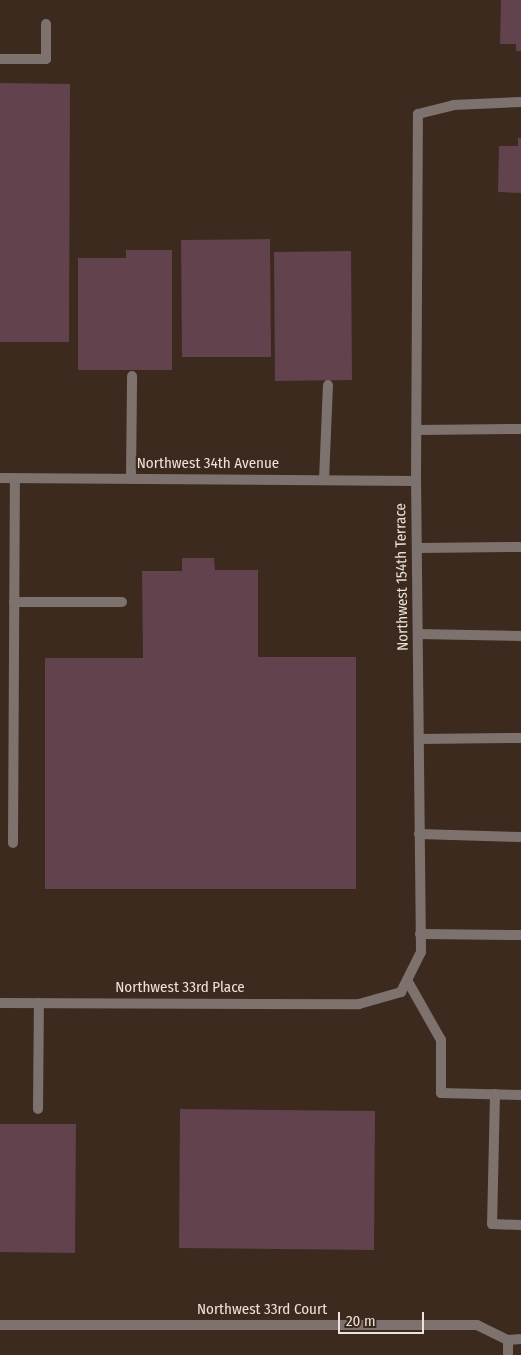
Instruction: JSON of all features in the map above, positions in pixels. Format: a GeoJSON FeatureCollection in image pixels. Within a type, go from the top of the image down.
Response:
{"type":"FeatureCollection","features":[{"type":"Feature","properties":{"kind":"street"},"geometry":{"type":"LineString","coordinates":[[0,59],[46,59],[46,24]]}},
{"type":"Feature","properties":{"kind":"street","name":"Northwest 154th Terrace"},"geometry":{"type":"LineString","coordinates":[[359,1004],[401,992],[421,952],[416,481],[418,114],[453,105],[521,102]]}},
{"type":"Feature","properties":{"kind":"street"},"geometry":{"type":"LineString","coordinates":[[131,479],[132,376]]}},
{"type":"Feature","properties":{"kind":"street"},"geometry":{"type":"LineString","coordinates":[[324,480],[328,384]]}},
{"type":"Feature","properties":{"kind":"street"},"geometry":{"type":"LineString","coordinates":[[417,430],[521,428]]}},
{"type":"Feature","properties":{"kind":"street","name":"Northwest 34th Avenue"},"geometry":{"type":"LineString","coordinates":[[0,478],[416,481]]}},
{"type":"Feature","properties":{"kind":"street"},"geometry":{"type":"LineString","coordinates":[[12,843],[15,478]]}},
{"type":"Feature","properties":{"kind":"street"},"geometry":{"type":"LineString","coordinates":[[417,548],[521,547]]}},
{"type":"Feature","properties":{"kind":"street"},"geometry":{"type":"LineString","coordinates":[[14,602],[122,602]]}},
{"type":"Feature","properties":{"kind":"street"},"geometry":{"type":"LineString","coordinates":[[418,634],[521,636]]}},
{"type":"Feature","properties":{"kind":"street"},"geometry":{"type":"LineString","coordinates":[[419,739],[521,738]]}},
{"type":"Feature","properties":{"kind":"street"},"geometry":{"type":"LineString","coordinates":[[420,834],[521,837]]}},
{"type":"Feature","properties":{"kind":"street"},"geometry":{"type":"LineString","coordinates":[[420,934],[521,936]]}},
{"type":"Feature","properties":{"kind":"street"},"geometry":{"type":"LineString","coordinates":[[407,980],[441,1040],[441,1093],[521,1095]]}},
{"type":"Feature","properties":{"kind":"street","name":"Northwest 33rd Place"},"geometry":{"type":"LineString","coordinates":[[0,1003],[359,1004]]}},
{"type":"Feature","properties":{"kind":"street"},"geometry":{"type":"LineString","coordinates":[[38,1108],[39,1003]]}},
{"type":"Feature","properties":{"kind":"street"},"geometry":{"type":"LineString","coordinates":[[495,1094],[492,1224],[521,1225]]}},
{"type":"Feature","properties":{"kind":"street","name":"Northwest 33rd Court"},"geometry":{"type":"LineString","coordinates":[[0,1325],[477,1325],[508,1340]]}},
{"type":"Feature","properties":{"kind":"street"},"geometry":{"type":"LineString","coordinates":[[508,1355],[508,1340],[521,1339]]}},
{"type":"Feature","properties":{"kind":"building"},"geometry":{"type":"Polygon","coordinates":[[[501,0],[521,0],[521,51],[516,51],[516,44],[500,44],[501,0]]]}},
{"type":"Feature","properties":{"kind":"building"},"geometry":{"type":"Polygon","coordinates":[[[0,83],[70,84],[69,342],[0,342],[0,83]]]}},
{"type":"Feature","properties":{"kind":"building"},"geometry":{"type":"Polygon","coordinates":[[[518,138],[521,138],[521,193],[498,192],[499,146],[518,146],[518,138]]]}},
{"type":"Feature","properties":{"kind":"building"},"geometry":{"type":"Polygon","coordinates":[[[270,239],[271,357],[182,357],[181,240],[270,239]]]}},
{"type":"Feature","properties":{"kind":"building"},"geometry":{"type":"Polygon","coordinates":[[[126,250],[172,250],[172,370],[78,370],[78,258],[126,258],[126,250]]]}},
{"type":"Feature","properties":{"kind":"building"},"geometry":{"type":"Polygon","coordinates":[[[351,251],[352,380],[275,381],[274,252],[351,251]]]}},
{"type":"Feature","properties":{"kind":"building"},"geometry":{"type":"Polygon","coordinates":[[[182,558],[214,558],[215,570],[258,570],[258,657],[356,657],[356,889],[45,889],[45,658],[143,658],[142,571],[182,571],[182,558]]]}},
{"type":"Feature","properties":{"kind":"building"},"geometry":{"type":"Polygon","coordinates":[[[180,1109],[375,1111],[374,1250],[179,1248],[180,1109]]]}},
{"type":"Feature","properties":{"kind":"building"},"geometry":{"type":"Polygon","coordinates":[[[0,1124],[76,1124],[75,1253],[0,1252],[0,1124]]]}}]}
